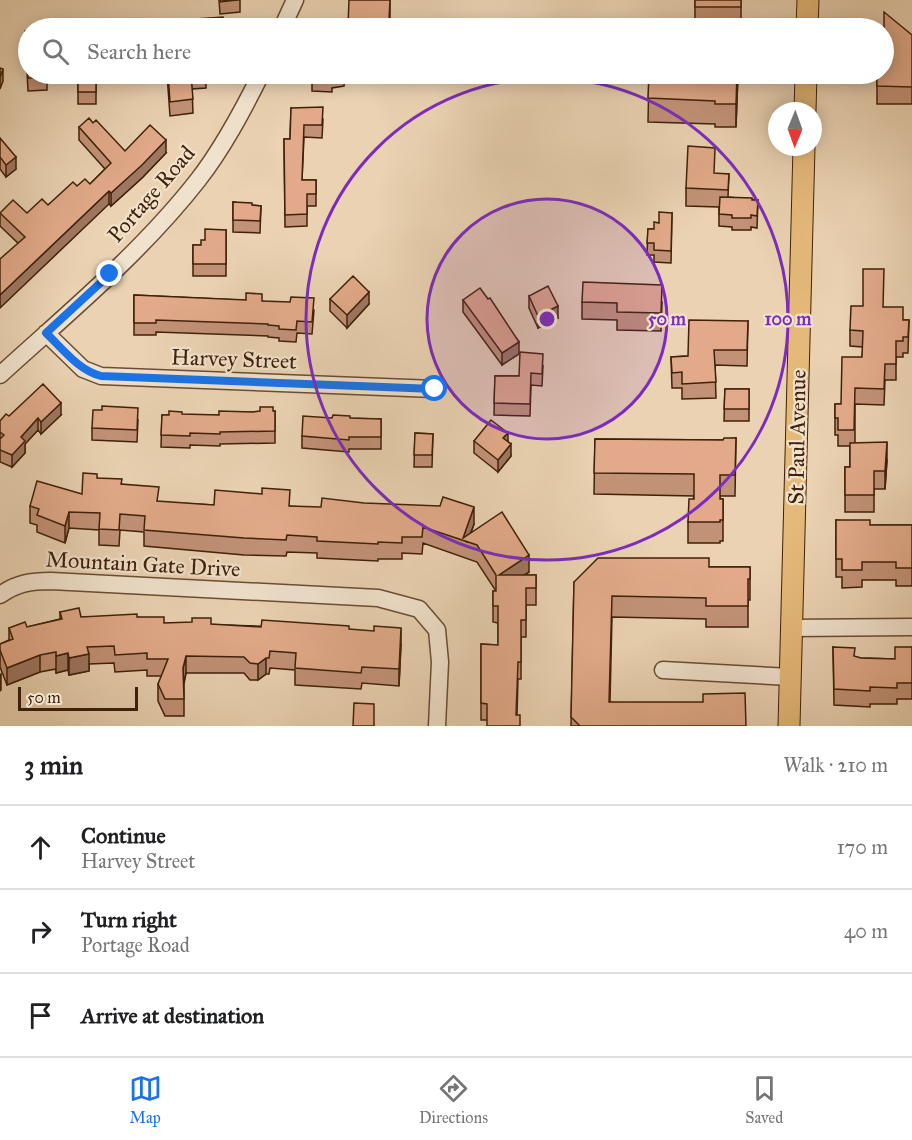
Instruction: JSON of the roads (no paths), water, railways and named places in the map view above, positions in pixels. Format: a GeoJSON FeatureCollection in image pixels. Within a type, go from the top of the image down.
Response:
{"type":"FeatureCollection","features":[{"type":"Feature","properties":{"kind":"main road"},"geometry":{"type":"LineString","coordinates":[[807,18],[808,0]]}},
{"type":"Feature","properties":{"kind":"main road"},"geometry":{"type":"LineString","coordinates":[[805,102],[806,84]]}},
{"type":"Feature","properties":{"kind":"main road","name":"St Paul Avenue"},"geometry":{"type":"LineString","coordinates":[[789,726],[804,156]]}},
{"type":"Feature","properties":{"kind":"street"},"geometry":{"type":"LineString","coordinates":[[286,18],[294,0]]}},
{"type":"Feature","properties":{"kind":"street","name":"Portage Road"},"geometry":{"type":"LineString","coordinates":[[0,375],[150,236],[199,178],[241,113],[256,84]]}},
{"type":"Feature","properties":{"kind":"street","name":"Harvey Street"},"geometry":{"type":"LineString","coordinates":[[46,333],[82,369],[101,376],[435,389]]}},
{"type":"Feature","properties":{"kind":"street","name":"Mountain Gate Drive"},"geometry":{"type":"LineString","coordinates":[[0,595],[12,586],[31,581],[51,581],[378,598],[418,609],[437,630],[440,662],[437,726]]}},
{"type":"Feature","properties":{"kind":"street"},"geometry":{"type":"LineString","coordinates":[[790,628],[912,627]]}},
{"type":"Feature","properties":{"kind":"street"},"geometry":{"type":"LineString","coordinates":[[663,670],[789,677]]}}]}
